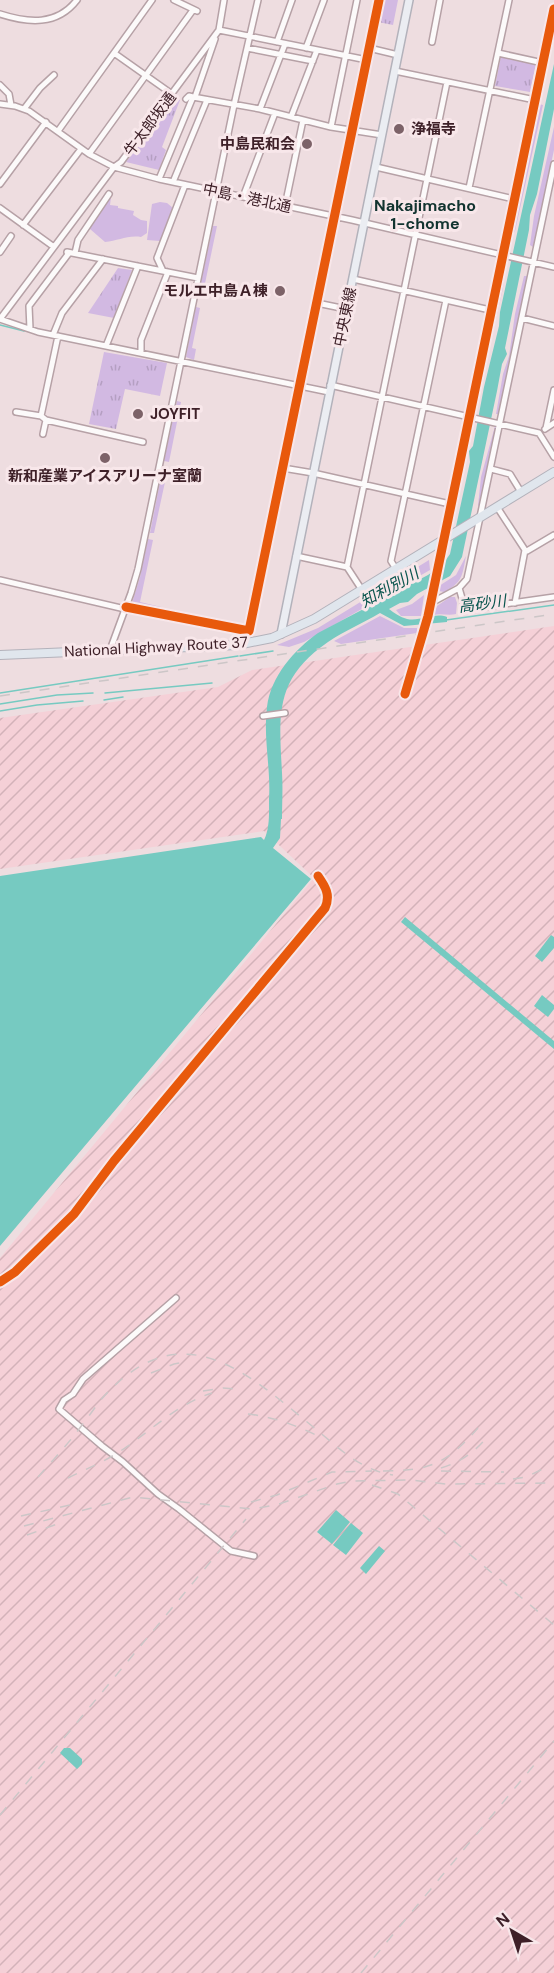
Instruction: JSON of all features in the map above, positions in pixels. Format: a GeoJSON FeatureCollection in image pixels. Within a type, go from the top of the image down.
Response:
{"type":"FeatureCollection","features":[{"type":"Feature","properties":{"kind":"highway","name":"National Highway Route 37"},"geometry":{"type":"LineString","coordinates":[[0,655],[230,646],[258,642],[314,619],[554,472]]}},
{"type":"Feature","properties":{"kind":"main road","name":"中央東線"},"geometry":{"type":"LineString","coordinates":[[281,634],[409,0]]}},
{"type":"Feature","properties":{"kind":"street"},"geometry":{"type":"LineString","coordinates":[[0,14],[20,20],[42,21],[62,15],[77,0]]}},
{"type":"Feature","properties":{"kind":"street"},"geometry":{"type":"LineString","coordinates":[[58,131],[152,0]]}},
{"type":"Feature","properties":{"kind":"street"},"geometry":{"type":"LineString","coordinates":[[89,154],[145,75],[195,11],[174,0]]}},
{"type":"Feature","properties":{"kind":"street"},"geometry":{"type":"LineString","coordinates":[[159,180],[194,97],[218,31],[224,0]]}},
{"type":"Feature","properties":{"kind":"street"},"geometry":{"type":"LineString","coordinates":[[110,650],[138,569],[234,105],[258,0]]}},
{"type":"Feature","properties":{"kind":"street"},"geometry":{"type":"LineString","coordinates":[[277,42],[292,0]]}},
{"type":"Feature","properties":{"kind":"street"},"geometry":{"type":"LineString","coordinates":[[306,48],[324,0]]}},
{"type":"Feature","properties":{"kind":"street"},"geometry":{"type":"LineString","coordinates":[[331,127],[357,0]]}},
{"type":"Feature","properties":{"kind":"street"},"geometry":{"type":"LineString","coordinates":[[0,580],[126,608],[249,631],[379,0]]}},
{"type":"Feature","properties":{"kind":"street"},"geometry":{"type":"LineString","coordinates":[[432,42],[440,0]]}},
{"type":"Feature","properties":{"kind":"street"},"geometry":{"type":"LineString","coordinates":[[469,188],[509,0]]}},
{"type":"Feature","properties":{"kind":"street"},"geometry":{"type":"LineString","coordinates":[[405,694],[426,627],[554,9]]}},
{"type":"Feature","properties":{"kind":"street"},"geometry":{"type":"LineString","coordinates":[[218,31],[367,60]]}},
{"type":"Feature","properties":{"kind":"street","name":"牛太郎坂通"},"geometry":{"type":"LineString","coordinates":[[0,319],[218,31]]}},
{"type":"Feature","properties":{"kind":"street"},"geometry":{"type":"LineString","coordinates":[[260,109],[285,44]]}},
{"type":"Feature","properties":{"kind":"street"},"geometry":{"type":"LineString","coordinates":[[247,48],[313,61]]}},
{"type":"Feature","properties":{"kind":"street"},"geometry":{"type":"LineString","coordinates":[[369,48],[398,55]]}},
{"type":"Feature","properties":{"kind":"street"},"geometry":{"type":"LineString","coordinates":[[291,117],[317,50]]}},
{"type":"Feature","properties":{"kind":"street"},"geometry":{"type":"LineString","coordinates":[[114,53],[172,94]]}},
{"type":"Feature","properties":{"kind":"street"},"geometry":{"type":"LineString","coordinates":[[498,53],[543,63]]}},
{"type":"Feature","properties":{"kind":"street"},"geometry":{"type":"LineString","coordinates":[[395,71],[535,100]]}},
{"type":"Feature","properties":{"kind":"street"},"geometry":{"type":"LineString","coordinates":[[24,109],[40,88],[54,75]]}},
{"type":"Feature","properties":{"kind":"street"},"geometry":{"type":"LineString","coordinates":[[346,567],[447,82]]}},
{"type":"Feature","properties":{"kind":"street"},"geometry":{"type":"LineString","coordinates":[[0,85],[9,94],[10,105]]}},
{"type":"Feature","properties":{"kind":"street"},"geometry":{"type":"LineString","coordinates":[[186,99],[189,96],[260,109],[331,127],[382,135]]}},
{"type":"Feature","properties":{"kind":"street"},"geometry":{"type":"LineString","coordinates":[[173,182],[207,100]]}},
{"type":"Feature","properties":{"kind":"street","name":"中島・港北通"},"geometry":{"type":"LineString","coordinates":[[0,104],[24,109],[46,122],[89,154],[114,167],[159,180],[335,216],[534,262]]}},
{"type":"Feature","properties":{"kind":"street"},"geometry":{"type":"LineString","coordinates":[[243,197],[275,113]]}},
{"type":"Feature","properties":{"kind":"street"},"geometry":{"type":"LineString","coordinates":[[285,206],[303,120]]}},
{"type":"Feature","properties":{"kind":"street"},"geometry":{"type":"LineString","coordinates":[[0,183],[46,122]]}},
{"type":"Feature","properties":{"kind":"street"},"geometry":{"type":"LineString","coordinates":[[23,225],[81,148]]}},
{"type":"Feature","properties":{"kind":"street"},"geometry":{"type":"LineString","coordinates":[[376,167],[514,199]]}},
{"type":"Feature","properties":{"kind":"street"},"geometry":{"type":"LineString","coordinates":[[431,603],[459,588],[467,579],[554,169]]}},
{"type":"Feature","properties":{"kind":"street"},"geometry":{"type":"LineString","coordinates":[[165,271],[157,258],[185,185]]}},
{"type":"Feature","properties":{"kind":"street"},"geometry":{"type":"LineString","coordinates":[[30,329],[29,306],[71,252],[109,194]]}},
{"type":"Feature","properties":{"kind":"street"},"geometry":{"type":"LineString","coordinates":[[0,208],[54,247]]}},
{"type":"Feature","properties":{"kind":"street"},"geometry":{"type":"LineString","coordinates":[[0,252],[11,236]]}},
{"type":"Feature","properties":{"kind":"street"},"geometry":{"type":"LineString","coordinates":[[71,252],[198,278]]}},
{"type":"Feature","properties":{"kind":"street"},"geometry":{"type":"LineString","coordinates":[[41,416],[55,335],[62,313],[103,259]]}},
{"type":"Feature","properties":{"kind":"street"},"geometry":{"type":"LineString","coordinates":[[534,262],[554,267]]}},
{"type":"Feature","properties":{"kind":"street"},"geometry":{"type":"LineString","coordinates":[[106,346],[138,266]]}},
{"type":"Feature","properties":{"kind":"street"},"geometry":{"type":"LineString","coordinates":[[141,352],[141,339],[165,271]]}},
{"type":"Feature","properties":{"kind":"street"},"geometry":{"type":"LineString","coordinates":[[353,279],[490,310]]}},
{"type":"Feature","properties":{"kind":"street"},"geometry":{"type":"LineString","coordinates":[[396,569],[391,561],[446,300]]}},
{"type":"Feature","properties":{"kind":"street"},"geometry":{"type":"LineString","coordinates":[[317,303],[346,309]]}},
{"type":"Feature","properties":{"kind":"street"},"geometry":{"type":"LineString","coordinates":[[522,318],[554,326]]}},
{"type":"Feature","properties":{"kind":"street"},"geometry":{"type":"LineString","coordinates":[[0,319],[30,329],[106,346],[299,386],[330,388],[382,397],[539,433],[554,458]]}},
{"type":"Feature","properties":{"kind":"street"},"geometry":{"type":"LineString","coordinates":[[546,428],[554,390]]}},
{"type":"Feature","properties":{"kind":"street"},"geometry":{"type":"LineString","coordinates":[[16,412],[41,416],[46,420],[143,442]]}},
{"type":"Feature","properties":{"kind":"street"},"geometry":{"type":"LineString","coordinates":[[43,434],[46,420]]}},
{"type":"Feature","properties":{"kind":"street"},"geometry":{"type":"LineString","coordinates":[[539,433],[554,423]]}},
{"type":"Feature","properties":{"kind":"street"},"geometry":{"type":"LineString","coordinates":[[283,468],[450,504]]}},
{"type":"Feature","properties":{"kind":"street"},"geometry":{"type":"LineString","coordinates":[[491,468],[510,474],[521,492]]}},
{"type":"Feature","properties":{"kind":"street"},"geometry":{"type":"LineString","coordinates":[[497,507],[525,550],[515,603]]}},
{"type":"Feature","properties":{"kind":"street"},"geometry":{"type":"LineString","coordinates":[[525,550],[530,550],[554,535]]}},
{"type":"Feature","properties":{"kind":"street"},"geometry":{"type":"LineString","coordinates":[[296,556],[346,567],[362,590]]}},
{"type":"Feature","properties":{"kind":"street"},"geometry":{"type":"LineString","coordinates":[[459,588],[467,608],[554,597]]}},
{"type":"Feature","properties":{"kind":"street"},"geometry":{"type":"LineString","coordinates":[[263,716],[285,713]]}},
{"type":"Feature","properties":{"kind":"street"},"geometry":{"type":"LineString","coordinates":[[0,1282],[15,1272],[74,1214],[114,1161],[325,908],[328,896],[326,887],[318,876]]}},
{"type":"Feature","properties":{"kind":"street"},"geometry":{"type":"LineString","coordinates":[[176,1298],[83,1378],[73,1394],[64,1400],[59,1409],[158,1494],[231,1551],[254,1556]]}},
{"type":"Feature","properties":{"kind":"shaded area"},"geometry":{"type":"Polygon","coordinates":[[[554,626],[554,1973],[0,1973],[0,1258],[314,878],[264,831],[0,869],[0,718],[218,687],[252,670],[554,626]]]}},
{"type":"Feature","properties":{"kind":"green space"},"geometry":{"type":"Polygon","coordinates":[[[382,0],[398,0],[393,25],[378,22],[382,0]]]}},
{"type":"Feature","properties":{"kind":"green space"},"geometry":{"type":"Polygon","coordinates":[[[501,56],[536,64],[530,92],[495,86],[501,56]]]}},
{"type":"Feature","properties":{"kind":"green space"},"geometry":{"type":"Polygon","coordinates":[[[539,94],[541,94],[539,104],[543,105],[515,231],[510,240],[509,238],[539,94]]]}},
{"type":"Feature","properties":{"kind":"green space"},"geometry":{"type":"Polygon","coordinates":[[[175,98],[180,100],[162,147],[166,150],[159,170],[126,162],[140,147],[175,98]]]}},
{"type":"Feature","properties":{"kind":"green space"},"geometry":{"type":"Polygon","coordinates":[[[554,127],[554,150],[533,247],[530,245],[534,216],[554,127]]]}},
{"type":"Feature","properties":{"kind":"green space"},"geometry":{"type":"Polygon","coordinates":[[[111,197],[110,205],[134,211],[133,215],[147,221],[147,233],[141,237],[105,242],[90,229],[82,235],[111,197]]]}},
{"type":"Feature","properties":{"kind":"green space"},"geometry":{"type":"Polygon","coordinates":[[[167,203],[173,208],[160,241],[147,240],[152,204],[167,203]]]}},
{"type":"Feature","properties":{"kind":"green space"},"geometry":{"type":"Polygon","coordinates":[[[213,226],[217,226],[202,298],[198,297],[213,226]]]}},
{"type":"Feature","properties":{"kind":"green space"},"geometry":{"type":"Polygon","coordinates":[[[118,268],[132,270],[114,318],[88,313],[118,268]]]}},
{"type":"Feature","properties":{"kind":"green space"},"geometry":{"type":"Polygon","coordinates":[[[502,270],[505,271],[503,288],[476,408],[473,408],[502,270]]]}},
{"type":"Feature","properties":{"kind":"green space"},"geometry":{"type":"Polygon","coordinates":[[[524,276],[528,276],[499,414],[496,414],[503,374],[509,356],[515,314],[524,276]]]}},
{"type":"Feature","properties":{"kind":"green space"},"geometry":{"type":"Polygon","coordinates":[[[196,307],[200,308],[192,348],[196,349],[194,360],[186,357],[196,307]]]}},
{"type":"Feature","properties":{"kind":"green space"},"geometry":{"type":"Polygon","coordinates":[[[104,352],[167,363],[160,396],[125,389],[116,429],[89,424],[104,352]]]}},
{"type":"Feature","properties":{"kind":"green space"},"geometry":{"type":"Polygon","coordinates":[[[177,401],[181,402],[169,462],[164,461],[177,401]]]}},
{"type":"Feature","properties":{"kind":"green space"},"geometry":{"type":"Polygon","coordinates":[[[495,426],[480,505],[478,506],[481,477],[495,426]]]}},
{"type":"Feature","properties":{"kind":"green space"},"geometry":{"type":"Polygon","coordinates":[[[160,482],[165,482],[154,533],[150,533],[160,482]]]}},
{"type":"Feature","properties":{"kind":"green space"},"geometry":{"type":"Polygon","coordinates":[[[148,539],[153,540],[140,602],[161,607],[164,610],[132,603],[148,539]]]}},
{"type":"Feature","properties":{"kind":"green space"},"geometry":{"type":"Polygon","coordinates":[[[466,556],[458,581],[444,592],[439,591],[439,586],[456,575],[466,556]]]}},
{"type":"Feature","properties":{"kind":"green space"},"geometry":{"type":"Polygon","coordinates":[[[429,560],[430,570],[304,642],[289,647],[277,645],[318,628],[429,560]]]}},
{"type":"Feature","properties":{"kind":"green space"},"geometry":{"type":"Polygon","coordinates":[[[424,595],[421,616],[401,616],[396,610],[412,604],[424,595]]]}},
{"type":"Feature","properties":{"kind":"green space"},"geometry":{"type":"Polygon","coordinates":[[[450,597],[455,597],[456,614],[433,615],[437,606],[450,597]]]}},
{"type":"Feature","properties":{"kind":"green space"},"geometry":{"type":"Polygon","coordinates":[[[380,616],[404,628],[417,628],[417,633],[341,644],[334,641],[380,616]]]}},
{"type":"Feature","properties":{"kind":"water"},"geometry":{"type":"Polygon","coordinates":[[[554,64],[554,109],[537,194],[530,215],[505,348],[507,354],[502,364],[462,557],[450,576],[417,594],[408,602],[400,603],[389,609],[407,619],[442,616],[447,617],[447,622],[404,626],[380,613],[328,642],[310,656],[298,670],[289,684],[281,716],[282,819],[280,838],[273,848],[311,879],[0,1246],[0,876],[261,837],[264,840],[269,815],[267,707],[273,685],[279,674],[300,647],[318,633],[428,575],[443,564],[450,554],[470,462],[469,451],[473,446],[554,64]]]}},
{"type":"Feature","properties":{"kind":"water"},"geometry":{"type":"Polygon","coordinates":[[[405,917],[554,1041],[554,1049],[401,922],[405,917]]]}},
{"type":"Feature","properties":{"kind":"water"},"geometry":{"type":"Polygon","coordinates":[[[551,935],[554,937],[554,948],[542,962],[535,956],[551,935]]]}},
{"type":"Feature","properties":{"kind":"water"},"geometry":{"type":"Polygon","coordinates":[[[542,995],[554,1005],[548,1017],[534,1006],[542,995]]]}},
{"type":"Feature","properties":{"kind":"water"},"geometry":{"type":"Polygon","coordinates":[[[336,1510],[350,1522],[332,1544],[317,1532],[336,1510]]]}},
{"type":"Feature","properties":{"kind":"water"},"geometry":{"type":"Polygon","coordinates":[[[351,1523],[363,1533],[346,1555],[333,1545],[351,1523]]]}},
{"type":"Feature","properties":{"kind":"water"},"geometry":{"type":"Polygon","coordinates":[[[379,1546],[385,1551],[366,1574],[360,1568],[379,1546]]]}},
{"type":"Feature","properties":{"kind":"water"},"geometry":{"type":"Polygon","coordinates":[[[64,1748],[70,1748],[82,1759],[82,1764],[77,1769],[60,1753],[64,1748]]]}},
{"type":"Feature","properties":{"kind":"waterway"},"geometry":{"type":"LineString","coordinates":[[0,325],[24,331]]}},
{"type":"Feature","properties":{"kind":"waterway","name":"高砂川"},"geometry":{"type":"LineString","coordinates":[[446,620],[554,605]]}},
{"type":"Feature","properties":{"kind":"waterway"},"geometry":{"type":"LineString","coordinates":[[240,656],[273,651]]}},
{"type":"Feature","properties":{"kind":"waterway"},"geometry":{"type":"LineString","coordinates":[[0,693],[238,656]]}},
{"type":"Feature","properties":{"kind":"waterway"},"geometry":{"type":"LineString","coordinates":[[105,693],[212,683]]}},
{"type":"Feature","properties":{"kind":"waterway"},"geometry":{"type":"LineString","coordinates":[[0,704],[57,695],[93,693]]}},
{"type":"Feature","properties":{"kind":"waterway"},"geometry":{"type":"LineString","coordinates":[[104,700],[123,697]]}},
{"type":"Feature","properties":{"kind":"waterway"},"geometry":{"type":"LineString","coordinates":[[0,711],[83,701]]}},
{"type":"Feature","properties":{"kind":"railway"},"geometry":{"type":"LineString","coordinates":[[0,696],[554,614]]}},
{"type":"Feature","properties":{"kind":"railway"},"geometry":{"type":"LineString","coordinates":[[38,1477],[104,1396],[136,1369],[163,1357],[189,1354],[214,1360],[238,1371],[263,1387],[359,1463],[393,1475]]}},
{"type":"Feature","properties":{"kind":"railway"},"geometry":{"type":"LineString","coordinates":[[151,1373],[185,1362]]}},
{"type":"Feature","properties":{"kind":"railway"},"geometry":{"type":"LineString","coordinates":[[203,1391],[236,1389]]}},
{"type":"Feature","properties":{"kind":"railway"},"geometry":{"type":"LineString","coordinates":[[68,1478],[116,1454],[187,1404],[212,1393]]}},
{"type":"Feature","properties":{"kind":"railway"},"geometry":{"type":"LineString","coordinates":[[248,1414],[283,1422],[316,1435]]}},
{"type":"Feature","properties":{"kind":"railway"},"geometry":{"type":"LineString","coordinates":[[383,1471],[414,1469],[437,1463],[457,1449],[478,1428]]}},
{"type":"Feature","properties":{"kind":"railway"},"geometry":{"type":"LineString","coordinates":[[441,1468],[467,1456],[488,1436]]}},
{"type":"Feature","properties":{"kind":"railway"},"geometry":{"type":"LineString","coordinates":[[513,1479],[526,1477],[547,1467]]}},
{"type":"Feature","properties":{"kind":"railway"},"geometry":{"type":"LineString","coordinates":[[251,1502],[277,1495],[332,1472],[372,1471]]}},
{"type":"Feature","properties":{"kind":"railway"},"geometry":{"type":"LineString","coordinates":[[441,1471],[504,1472]]}},
{"type":"Feature","properties":{"kind":"railway"},"geometry":{"type":"LineString","coordinates":[[24,1526],[133,1497],[251,1509],[276,1505],[352,1481],[410,1480],[446,1484],[554,1483]]}},
{"type":"Feature","properties":{"kind":"railway"},"geometry":{"type":"LineString","coordinates":[[372,1485],[398,1494],[554,1625]]}},
{"type":"Feature","properties":{"kind":"railway"},"geometry":{"type":"LineString","coordinates":[[21,1516],[79,1503]]}},
{"type":"Feature","properties":{"kind":"railway"},"geometry":{"type":"LineString","coordinates":[[0,1815],[246,1519]]}},
{"type":"Feature","properties":{"kind":"railway"},"geometry":{"type":"LineString","coordinates":[[27,1535],[60,1523]]}},
{"type":"Feature","properties":{"kind":"railway"},"geometry":{"type":"LineString","coordinates":[[361,1973],[554,1741]]}},
{"type":"Feature","properties":{"kind":"cycle path"},"geometry":{"type":"LineString","coordinates":[[126,607],[249,631],[379,0]]}},
{"type":"Feature","properties":{"kind":"cycle path"},"geometry":{"type":"LineString","coordinates":[[405,694],[428,616],[554,9]]}},
{"type":"Feature","properties":{"kind":"cycle path"},"geometry":{"type":"LineString","coordinates":[[0,1282],[15,1272],[74,1214],[114,1161],[325,908],[327,895],[318,876]]}},
{"type":"Feature","properties":{"kind":"place","name":"浄福寺"},"geometry":{"type":"Point","coordinates":[399,129]}},
{"type":"Feature","properties":{"kind":"place","name":"中島民和会"},"geometry":{"type":"Point","coordinates":[307,144]}},
{"type":"Feature","properties":{"kind":"place","name":"モルエ中島Ａ棟"},"geometry":{"type":"Point","coordinates":[280,291]}},
{"type":"Feature","properties":{"kind":"place","name":"JOYFIT"},"geometry":{"type":"Point","coordinates":[138,414]}},
{"type":"Feature","properties":{"kind":"place","name":"新和産業アイスアリーナ室蘭"},"geometry":{"type":"Point","coordinates":[105,458]}},
{"type":"Feature","properties":{"kind":"district","name":"Nakajimacho 1-chome"},"geometry":{"type":"Point","coordinates":[425,214]}},
{"type":"Feature","properties":{"kind":"water label","name":"知利別川"},"geometry":{"type":"Point","coordinates":[389,587]}}]}
